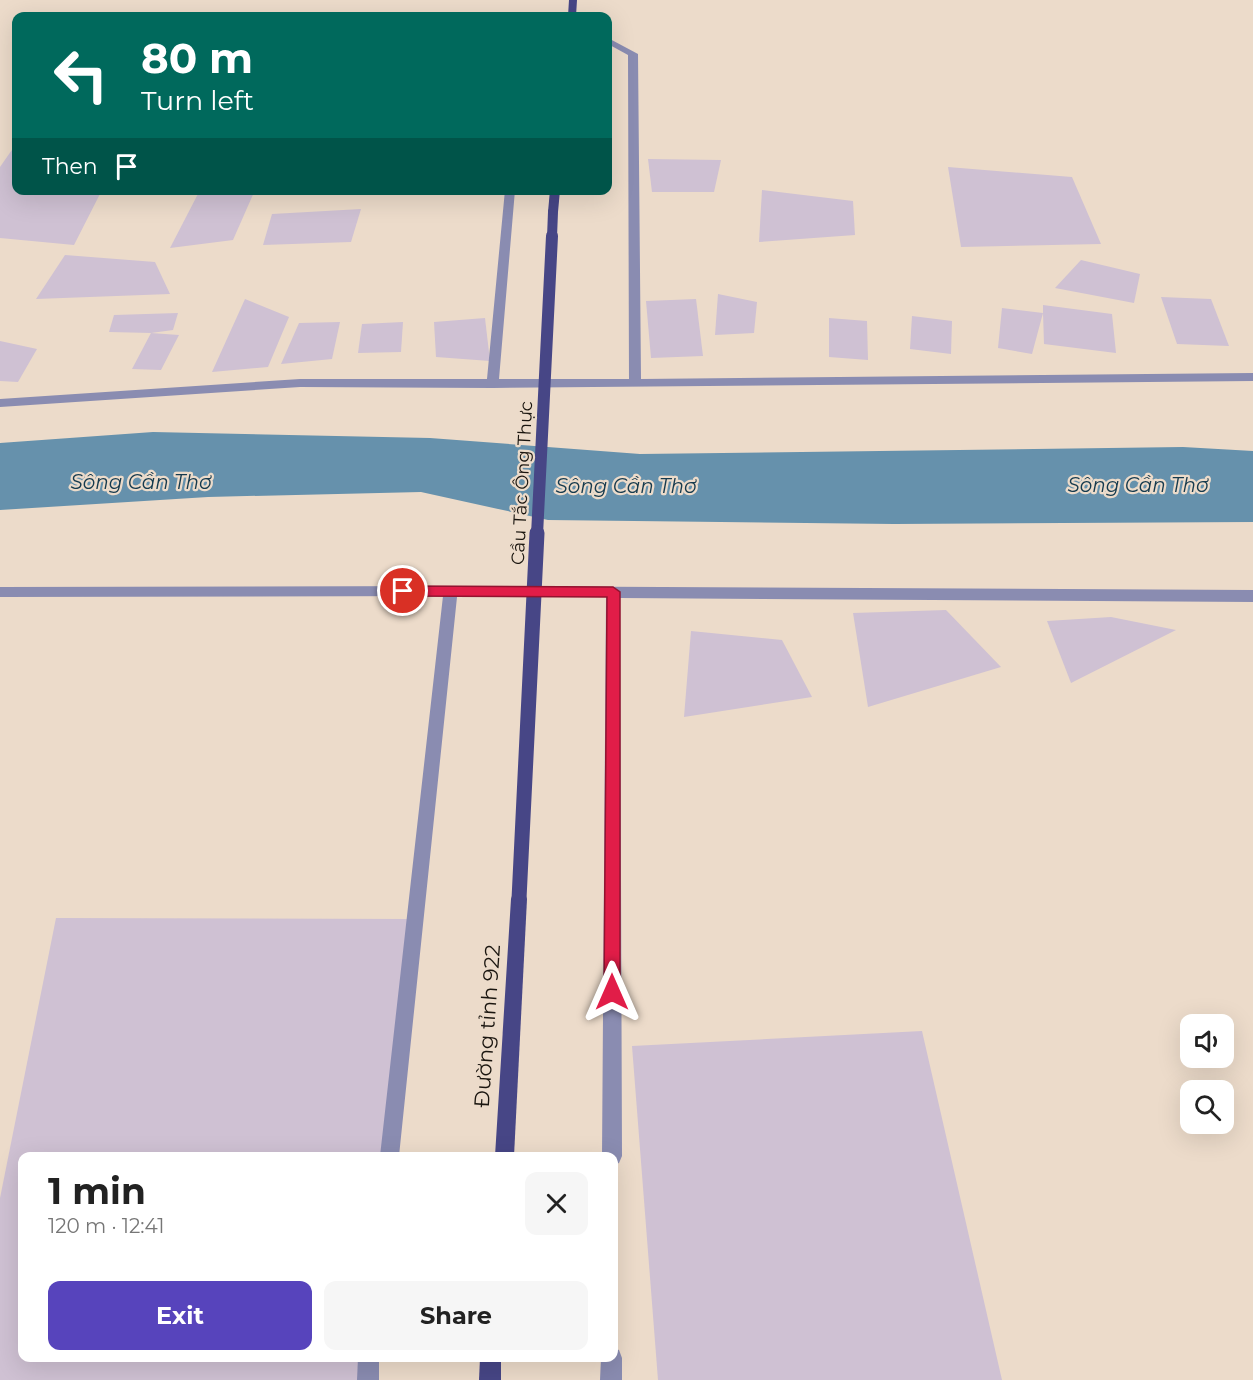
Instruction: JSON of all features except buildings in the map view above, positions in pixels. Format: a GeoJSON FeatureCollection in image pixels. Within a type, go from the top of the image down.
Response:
{"type":"FeatureCollection","features":[{"type":"Feature","properties":{"kind":"main road","name":"Cầu Tắc Ông Thực"},"geometry":{"type":"LineString","coordinates":[[519,899],[555,195]]}},
{"type":"Feature","properties":{"kind":"main road","name":"Đường tỉnh 922"},"geometry":{"type":"LineString","coordinates":[[504,1152],[519,899]]}},
{"type":"Feature","properties":{"kind":"main road"},"geometry":{"type":"LineString","coordinates":[[490,1380],[491,1362]]}},
{"type":"Feature","properties":{"kind":"street"},"geometry":{"type":"LineString","coordinates":[[612,43],[633,54],[635,383]]}},
{"type":"Feature","properties":{"kind":"street"},"geometry":{"type":"LineString","coordinates":[[493,384],[510,195]]}},
{"type":"Feature","properties":{"kind":"street"},"geometry":{"type":"LineString","coordinates":[[0,403],[300,383],[493,384],[1253,377]]}},
{"type":"Feature","properties":{"kind":"street"},"geometry":{"type":"LineString","coordinates":[[390,1152],[451,591]]}},
{"type":"Feature","properties":{"kind":"street"},"geometry":{"type":"LineString","coordinates":[[0,592],[451,591],[1253,596]]}},
{"type":"Feature","properties":{"kind":"street"},"geometry":{"type":"LineString","coordinates":[[612,1152],[613,592]]}},
{"type":"Feature","properties":{"kind":"street"},"geometry":{"type":"LineString","coordinates":[[368,1380],[369,1362]]}},
{"type":"Feature","properties":{"kind":"street"},"geometry":{"type":"LineString","coordinates":[[611,1380],[612,1362]]}},
{"type":"Feature","properties":{"kind":"water","name":"Sông Cần Thơ"},"geometry":{"type":"Polygon","coordinates":[[[153,432],[430,438],[640,454],[1183,447],[1253,451],[1253,522],[894,524],[548,520],[421,492],[208,497],[0,510],[0,443],[153,432]]]}},
{"type":"Feature","properties":{"kind":"route"},"geometry":{"type":"LineString","coordinates":[[403,591],[613,592],[612,992]]}}]}
